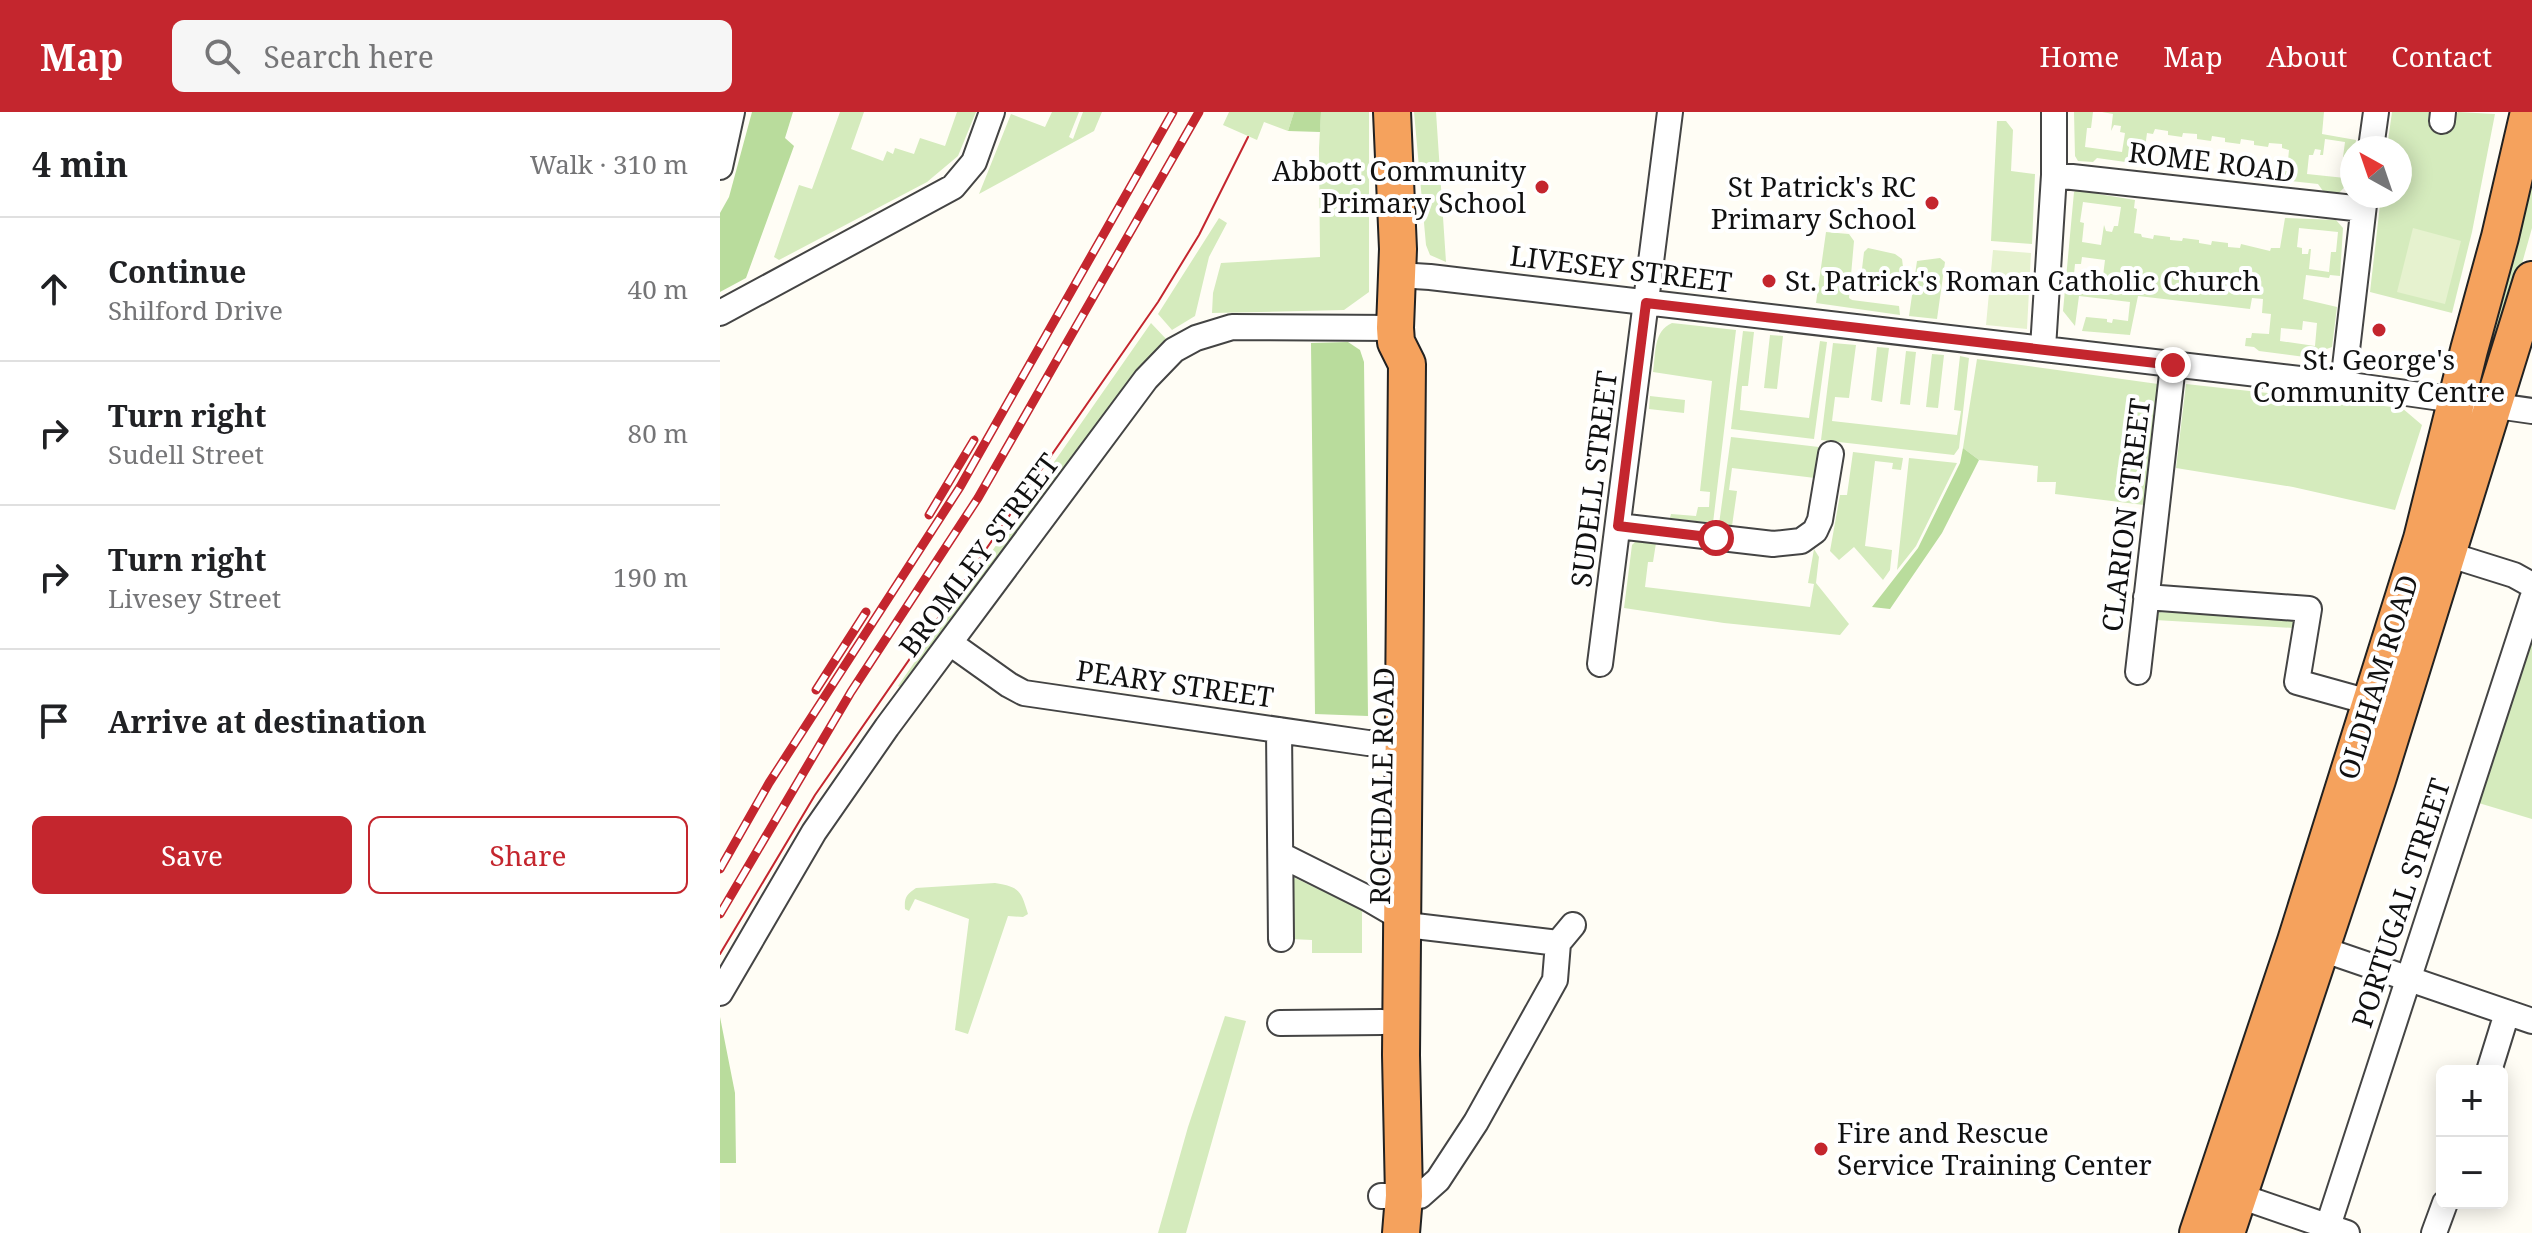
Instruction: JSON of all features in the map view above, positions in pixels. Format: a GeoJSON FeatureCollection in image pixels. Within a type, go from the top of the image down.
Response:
{"type":"FeatureCollection","features":[{"type":"Feature","properties":{"kind":"highway","name":"ROCHDALE ROAD"},"geometry":{"type":"LineString","coordinates":[[1379,1233],[1392,1196],[1394,743],[1407,364],[1395,335],[1398,275],[1392,112]]}},
{"type":"Feature","properties":{"kind":"highway","name":"OLDHAM ROAD"},"geometry":{"type":"LineString","coordinates":[[2309,945],[2369,702],[2422,539],[2529,112]]}},
{"type":"Feature","properties":{"kind":"highway","name":"OLDHAM ROAD"},"geometry":{"type":"LineString","coordinates":[[2198,1233],[2226,1192],[2309,945],[2447,554],[2532,280]]}},
{"type":"Feature","properties":{"kind":"highway","name":"ROCHDALE ROAD"},"geometry":{"type":"LineString","coordinates":[[1392,912],[1382,1022],[1392,1196],[1401,1233]]}},
{"type":"Feature","properties":{"kind":"highway","name":"OLDHAM ROAD"},"geometry":{"type":"LineString","coordinates":[[2226,1192],[2226,1233]]}},
{"type":"Feature","properties":{"kind":"street"},"geometry":{"type":"LineString","coordinates":[[720,167],[732,112]]}},
{"type":"Feature","properties":{"kind":"street"},"geometry":{"type":"LineString","coordinates":[[720,313],[953,187],[974,162],[992,112]]}},
{"type":"Feature","properties":{"kind":"street","name":"SUDELL STREET"},"geometry":{"type":"LineString","coordinates":[[1600,664],[1670,112]]}},
{"type":"Feature","properties":{"kind":"street"},"geometry":{"type":"LineString","coordinates":[[2043,348],[2054,175],[2054,112]]}},
{"type":"Feature","properties":{"kind":"street"},"geometry":{"type":"LineString","coordinates":[[2373,136],[2376,112]]}},
{"type":"Feature","properties":{"kind":"street","name":"ROME ROAD"},"geometry":{"type":"LineString","coordinates":[[2054,175],[2340,201]]}},
{"type":"Feature","properties":{"kind":"street"},"geometry":{"type":"LineString","coordinates":[[2343,384],[2363,208]]}},
{"type":"Feature","properties":{"kind":"street","name":"LIVESEY STREET"},"geometry":{"type":"LineString","coordinates":[[1398,275],[2043,348],[2343,384],[2532,411]]}},
{"type":"Feature","properties":{"kind":"street","name":"BROMLEY STREET"},"geometry":{"type":"LineString","coordinates":[[720,993],[796,858],[950,643],[1146,379],[1174,350],[1196,338],[1232,327],[1395,335]]}},
{"type":"Feature","properties":{"kind":"street","name":"CLARION STREET"},"geometry":{"type":"LineString","coordinates":[[2138,672],[2173,365]]}},
{"type":"Feature","properties":{"kind":"street"},"geometry":{"type":"LineString","coordinates":[[1618,526],[1773,544],[1801,541],[1815,531],[1820,520],[1831,454]]}},
{"type":"Feature","properties":{"kind":"street"},"geometry":{"type":"LineString","coordinates":[[2447,554],[2514,575],[2532,585]]}},
{"type":"Feature","properties":{"kind":"street"},"geometry":{"type":"LineString","coordinates":[[2146,597],[2309,609],[2297,682],[2369,702]]}},
{"type":"Feature","properties":{"kind":"street","name":"PORTUGAL STREET"},"geometry":{"type":"LineString","coordinates":[[2337,1229],[2408,978],[2532,599]]}},
{"type":"Feature","properties":{"kind":"street","name":"PEARY STREET"},"geometry":{"type":"LineString","coordinates":[[950,643],[1024,693],[1279,730],[1394,743]]}},
{"type":"Feature","properties":{"kind":"street"},"geometry":{"type":"LineString","coordinates":[[1279,730],[1281,939]]}},
{"type":"Feature","properties":{"kind":"street"},"geometry":{"type":"LineString","coordinates":[[1281,855],[1415,926],[1566,934],[1555,980],[1476,1122],[1438,1180],[1420,1196],[1392,1196]]}},
{"type":"Feature","properties":{"kind":"street"},"geometry":{"type":"LineString","coordinates":[[2309,945],[2532,1021]]}},
{"type":"Feature","properties":{"kind":"street"},"geometry":{"type":"LineString","coordinates":[[2491,1065],[2507,1013]]}},
{"type":"Feature","properties":{"kind":"street"},"geometry":{"type":"LineString","coordinates":[[1280,1023],[1382,1022]]}},
{"type":"Feature","properties":{"kind":"street"},"geometry":{"type":"LineString","coordinates":[[2226,1192],[2337,1229]]}},
{"type":"Feature","properties":{"kind":"street"},"geometry":{"type":"LineString","coordinates":[[2434,1233],[2443,1209]]}},
{"type":"Feature","properties":{"kind":"green space"},"geometry":{"type":"Polygon","coordinates":[[[752,112],[793,112],[785,138],[794,146],[746,278],[720,292],[720,213],[729,197],[752,112]]]}},
{"type":"Feature","properties":{"kind":"green space"},"geometry":{"type":"Polygon","coordinates":[[[840,112],[864,112],[851,149],[883,161],[887,151],[893,154],[895,148],[914,154],[920,138],[945,146],[957,112],[976,112],[958,156],[927,182],[779,260],[774,257],[799,185],[812,189],[840,112]]]}},
{"type":"Feature","properties":{"kind":"green space"},"geometry":{"type":"Polygon","coordinates":[[[1052,112],[1079,112],[1069,137],[1073,139],[1083,112],[1102,112],[1094,131],[979,194],[1011,114],[1045,127],[1052,112]]]}},
{"type":"Feature","properties":{"kind":"green space"},"geometry":{"type":"Polygon","coordinates":[[[1229,112],[1294,112],[1288,131],[1264,122],[1257,140],[1223,125],[1229,112]]]}},
{"type":"Feature","properties":{"kind":"green space"},"geometry":{"type":"Polygon","coordinates":[[[1294,112],[1321,112],[1320,132],[1288,131],[1294,112]]]}},
{"type":"Feature","properties":{"kind":"green space"},"geometry":{"type":"Polygon","coordinates":[[[1321,112],[1369,112],[1369,292],[1344,310],[1212,313],[1213,293],[1221,263],[1320,257],[1321,112]]]}},
{"type":"Feature","properties":{"kind":"green space"},"geometry":{"type":"Polygon","coordinates":[[[1414,112],[1436,112],[1446,262],[1430,255],[1426,245],[1414,112]]]}},
{"type":"Feature","properties":{"kind":"green space"},"geometry":{"type":"Polygon","coordinates":[[[2074,112],[2093,112],[2085,147],[2122,152],[2125,133],[2120,132],[2121,126],[2114,125],[2111,131],[2113,114],[2102,112],[2324,112],[2322,134],[2340,137],[2340,141],[2325,139],[2323,155],[2320,155],[2321,150],[2315,149],[2313,155],[2309,155],[2307,174],[2340,177],[2340,192],[2323,191],[2318,184],[2272,179],[2273,170],[2287,171],[2289,150],[2282,148],[2282,144],[2269,143],[2268,147],[2241,139],[2240,144],[2212,136],[2211,141],[2197,139],[2197,134],[2183,133],[2182,137],[2155,129],[2153,134],[2147,133],[2140,164],[2097,158],[2093,162],[2078,161],[2075,156],[2074,112]]]}},
{"type":"Feature","properties":{"kind":"green space"},"geometry":{"type":"Polygon","coordinates":[[[2392,112],[2431,112],[2454,117],[2458,112],[2495,114],[2472,232],[2452,313],[2370,292],[2380,208],[2412,208],[2412,136],[2389,136],[2392,112]]]}},
{"type":"Feature","properties":{"kind":"green space"},"geometry":{"type":"Polygon","coordinates":[[[1997,121],[2006,121],[2013,130],[2011,171],[2035,174],[2032,244],[1991,241],[1997,121]]]}},
{"type":"Feature","properties":{"kind":"green space"},"geometry":{"type":"Polygon","coordinates":[[[2532,152],[2532,228],[2497,352],[2482,347],[2532,152]]]}},
{"type":"Feature","properties":{"kind":"green space"},"geometry":{"type":"Polygon","coordinates":[[[2078,189],[2093,190],[2098,194],[2135,200],[2134,233],[2153,239],[2154,235],[2170,237],[2170,240],[2199,240],[2199,243],[2211,245],[2212,241],[2228,243],[2228,247],[2240,248],[2241,244],[2270,251],[2271,248],[2280,248],[2285,218],[2336,220],[2343,228],[2340,276],[2306,275],[2303,299],[2337,307],[2332,347],[2305,357],[2245,346],[2246,338],[2251,338],[2252,333],[2269,334],[2271,314],[2262,313],[2263,299],[2252,298],[2250,309],[2138,296],[2130,335],[2082,331],[2086,317],[2107,319],[2112,323],[2113,319],[2128,321],[2130,302],[2079,296],[2075,326],[2063,311],[2074,192],[2078,189]],[[2083,202],[2080,222],[2084,223],[2082,242],[2101,245],[2104,225],[2106,231],[2112,232],[2114,226],[2118,226],[2121,207],[2083,202]],[[2299,228],[2297,247],[2302,248],[2302,254],[2308,254],[2311,249],[2309,269],[2329,272],[2331,252],[2336,252],[2338,232],[2299,228]],[[2082,257],[2081,264],[2075,264],[2074,274],[2079,275],[2079,282],[2102,284],[2105,260],[2082,257]],[[2303,321],[2302,330],[2281,328],[2280,341],[2315,346],[2317,323],[2303,321]]]}},
{"type":"Feature","properties":{"kind":"green space"},"geometry":{"type":"Polygon","coordinates":[[[1219,218],[1227,223],[1209,257],[1195,316],[1172,330],[1158,314],[1219,218]]]}},
{"type":"Feature","properties":{"kind":"green space"},"geometry":{"type":"Polygon","coordinates":[[[2413,228],[2461,241],[2445,304],[2397,292],[2413,228]]]}},
{"type":"Feature","properties":{"kind":"green space"},"geometry":{"type":"Polygon","coordinates":[[[1826,232],[1849,234],[1854,241],[1849,298],[1899,306],[1900,315],[1816,303],[1826,232]]]}},
{"type":"Feature","properties":{"kind":"green space"},"geometry":{"type":"Polygon","coordinates":[[[1868,248],[1895,254],[1902,259],[1899,292],[1864,290],[1860,286],[1864,252],[1868,248]]]}},
{"type":"Feature","properties":{"kind":"green space"},"geometry":{"type":"Polygon","coordinates":[[[1993,250],[2031,253],[2027,329],[1986,325],[1993,250]]]}},
{"type":"Feature","properties":{"kind":"green space"},"geometry":{"type":"Polygon","coordinates":[[[1940,258],[1945,262],[1937,319],[1909,316],[1917,261],[1940,258]]]}},
{"type":"Feature","properties":{"kind":"green space"},"geometry":{"type":"Polygon","coordinates":[[[1151,323],[1168,341],[1148,358],[903,689],[898,686],[1151,323]]]}},
{"type":"Feature","properties":{"kind":"green space"},"geometry":{"type":"Polygon","coordinates":[[[1672,323],[1736,330],[1713,523],[1670,518],[1671,514],[1696,516],[1698,507],[1709,507],[1710,492],[1700,491],[1712,381],[1653,372],[1658,337],[1672,323]]]}},
{"type":"Feature","properties":{"kind":"green space"},"geometry":{"type":"Polygon","coordinates":[[[1743,331],[1754,332],[1748,386],[1742,386],[1740,410],[1809,418],[1820,341],[1827,342],[1814,439],[1731,429],[1743,331]]]}},
{"type":"Feature","properties":{"kind":"green space"},"geometry":{"type":"Polygon","coordinates":[[[1770,335],[1783,336],[1777,389],[1764,388],[1770,335]]]}},
{"type":"Feature","properties":{"kind":"green space"},"geometry":{"type":"Polygon","coordinates":[[[1348,342],[1360,350],[1364,362],[1368,716],[1315,714],[1311,343],[1348,342]]]}},
{"type":"Feature","properties":{"kind":"green space"},"geometry":{"type":"Polygon","coordinates":[[[1833,343],[1856,345],[1849,398],[1835,397],[1832,421],[1957,435],[1961,411],[1954,410],[1960,356],[1969,358],[1959,448],[1954,455],[1821,440],[1833,343]]]}},
{"type":"Feature","properties":{"kind":"green space"},"geometry":{"type":"Polygon","coordinates":[[[1877,347],[1889,348],[1882,402],[1871,400],[1877,347]]]}},
{"type":"Feature","properties":{"kind":"green space"},"geometry":{"type":"Polygon","coordinates":[[[1906,351],[1916,352],[1910,405],[1900,404],[1906,351]]]}},
{"type":"Feature","properties":{"kind":"green space"},"geometry":{"type":"Polygon","coordinates":[[[1932,354],[1944,355],[1938,408],[1926,407],[1932,354]]]}},
{"type":"Feature","properties":{"kind":"green space"},"geometry":{"type":"Polygon","coordinates":[[[1977,359],[2158,384],[2144,505],[2055,494],[2056,482],[2037,482],[2038,466],[1979,460],[1963,448],[1977,359]]]}},
{"type":"Feature","properties":{"kind":"green space"},"geometry":{"type":"Polygon","coordinates":[[[2186,384],[2402,408],[2422,425],[2395,510],[2293,487],[2176,468],[2186,384]]]}},
{"type":"Feature","properties":{"kind":"green space"},"geometry":{"type":"Polygon","coordinates":[[[1650,396],[1685,400],[1684,413],[1649,409],[1650,396]]]}},
{"type":"Feature","properties":{"kind":"green space"},"geometry":{"type":"Polygon","coordinates":[[[1731,437],[1819,447],[1815,478],[1732,468],[1729,490],[1737,491],[1732,526],[1719,524],[1731,437]]]}},
{"type":"Feature","properties":{"kind":"green space"},"geometry":{"type":"Polygon","coordinates":[[[1963,448],[1979,460],[1942,533],[1890,609],[1872,607],[1918,548],[1960,463],[1963,448]]]}},
{"type":"Feature","properties":{"kind":"green space"},"geometry":{"type":"Polygon","coordinates":[[[1853,452],[1903,458],[1901,470],[1892,469],[1893,463],[1875,461],[1865,546],[1892,550],[1890,570],[1883,580],[1854,547],[1839,560],[1830,551],[1840,495],[1847,495],[1853,452]]]}},
{"type":"Feature","properties":{"kind":"green space"},"geometry":{"type":"Polygon","coordinates":[[[1909,458],[1957,463],[1916,546],[1897,570],[1909,458]]]}},
{"type":"Feature","properties":{"kind":"green space"},"geometry":{"type":"Polygon","coordinates":[[[1636,541],[1656,543],[1653,562],[1648,562],[1645,587],[1810,607],[1814,584],[1808,583],[1814,549],[1819,557],[1816,583],[1849,624],[1840,635],[1724,623],[1624,608],[1632,545],[1636,541]]]}},
{"type":"Feature","properties":{"kind":"green space"},"geometry":{"type":"Polygon","coordinates":[[[2156,612],[2302,618],[2294,628],[2155,620],[2156,612]]]}},
{"type":"Feature","properties":{"kind":"green space"},"geometry":{"type":"Polygon","coordinates":[[[2532,624],[2532,819],[2472,801],[2532,624]]]}},
{"type":"Feature","properties":{"kind":"green space"},"geometry":{"type":"Polygon","coordinates":[[[1291,876],[1362,910],[1362,953],[1312,953],[1312,940],[1291,939],[1291,876]]]}},
{"type":"Feature","properties":{"kind":"green space"},"geometry":{"type":"Polygon","coordinates":[[[995,883],[1018,891],[1028,914],[1023,917],[1008,916],[968,1034],[955,1030],[969,919],[915,899],[909,911],[905,909],[905,902],[908,894],[916,888],[995,883]]]}},
{"type":"Feature","properties":{"kind":"green space"},"geometry":{"type":"Polygon","coordinates":[[[1225,1016],[1246,1021],[1186,1233],[1158,1233],[1188,1127],[1225,1016]]]}},
{"type":"Feature","properties":{"kind":"green space"},"geometry":{"type":"Polygon","coordinates":[[[720,1017],[735,1093],[736,1163],[720,1163],[720,1017]]]}},
{"type":"Feature","properties":{"kind":"tram line"},"geometry":{"type":"LineString","coordinates":[[720,954],[815,795],[1158,302],[1199,235],[1248,137]]}},
{"type":"Feature","properties":{"kind":"railway"},"geometry":{"type":"LineString","coordinates":[[720,869],[769,783],[960,487],[1173,112]]}},
{"type":"Feature","properties":{"kind":"railway"},"geometry":{"type":"LineString","coordinates":[[720,914],[851,692],[978,498],[1199,112]]}},
{"type":"Feature","properties":{"kind":"railway"},"geometry":{"type":"LineString","coordinates":[[929,515],[974,440]]}},
{"type":"Feature","properties":{"kind":"railway"},"geometry":{"type":"LineString","coordinates":[[816,690],[866,612]]}},
{"type":"Feature","properties":{"kind":"place","name":"Abbott Community Primary School"},"geometry":{"type":"Point","coordinates":[1542,187]}},
{"type":"Feature","properties":{"kind":"place","name":"St Patrick's RC Primary School"},"geometry":{"type":"Point","coordinates":[1932,203]}},
{"type":"Feature","properties":{"kind":"place","name":"St. Patrick's Roman Catholic Church"},"geometry":{"type":"Point","coordinates":[1769,281]}},
{"type":"Feature","properties":{"kind":"place","name":"St. George's Community Centre"},"geometry":{"type":"Point","coordinates":[2379,330]}},
{"type":"Feature","properties":{"kind":"place","name":"Fire and Rescue Service Training Center"},"geometry":{"type":"Point","coordinates":[1821,1149]}},
{"type":"Feature","properties":{"kind":"route"},"geometry":{"type":"LineString","coordinates":[[1716,538],[1618,526],[1646,303],[2173,365]]}}]}
